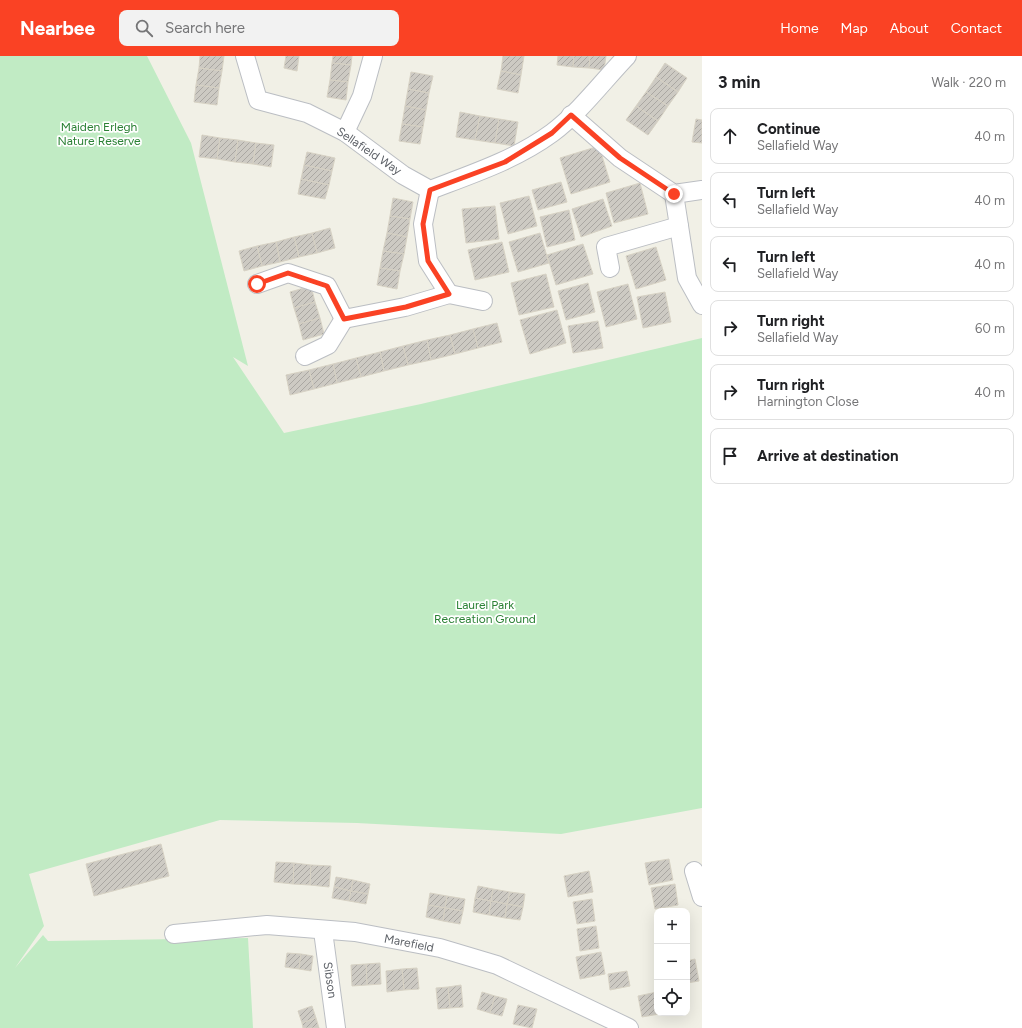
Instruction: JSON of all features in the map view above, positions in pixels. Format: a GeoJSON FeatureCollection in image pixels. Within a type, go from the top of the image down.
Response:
{"type":"FeatureCollection","features":[{"type":"Feature","properties":{"kind":"street","name":"Sellafield Way"},"geometry":{"type":"LineString","coordinates":[[245,56],[258,100],[307,113],[345,132],[403,175],[430,190]]}},
{"type":"Feature","properties":{"kind":"street"},"geometry":{"type":"LineString","coordinates":[[345,132],[362,96],[372,56]]}},
{"type":"Feature","properties":{"kind":"street"},"geometry":{"type":"LineString","coordinates":[[449,294],[428,261],[423,224],[430,190],[505,162],[552,133],[627,56]]}},
{"type":"Feature","properties":{"kind":"street"},"geometry":{"type":"LineString","coordinates":[[571,115],[620,158],[674,194],[702,190]]}},
{"type":"Feature","properties":{"kind":"street"},"geometry":{"type":"LineString","coordinates":[[674,194],[687,278],[702,305]]}},
{"type":"Feature","properties":{"kind":"street"},"geometry":{"type":"LineString","coordinates":[[610,268],[606,247],[679,226]]}},
{"type":"Feature","properties":{"kind":"street"},"geometry":{"type":"LineString","coordinates":[[257,284],[288,273],[327,286],[344,319]]}},
{"type":"Feature","properties":{"kind":"street"},"geometry":{"type":"LineString","coordinates":[[304,356],[328,345],[344,319],[406,307],[449,294],[483,301]]}},
{"type":"Feature","properties":{"kind":"street"},"geometry":{"type":"LineString","coordinates":[[694,871],[702,897]]}},
{"type":"Feature","properties":{"kind":"street","name":"Marefield"},"geometry":{"type":"LineString","coordinates":[[174,934],[266,925],[323,931],[355,932],[440,948],[497,965],[629,1028]]}},
{"type":"Feature","properties":{"kind":"street","name":"Sibson"},"geometry":{"type":"LineString","coordinates":[[323,931],[336,1028]]}},
{"type":"Feature","properties":{"kind":"green space","name":"Laurel Park Recreation Ground"},"geometry":{"type":"Polygon","coordinates":[[[0,56],[147,56],[191,143],[248,366],[233,357],[284,433],[421,404],[702,338],[702,808],[561,834],[357,823],[220,820],[29,874],[44,926],[15,968],[43,935],[48,941],[248,938],[253,1028],[0,1028],[0,56]]]}},
{"type":"Feature","properties":{"kind":"building"},"geometry":{"type":"Polygon","coordinates":[[[200,56],[224,56],[222,71],[199,68],[200,56]]]}},
{"type":"Feature","properties":{"kind":"building"},"geometry":{"type":"Polygon","coordinates":[[[286,56],[299,56],[297,71],[284,68],[286,56]]]}},
{"type":"Feature","properties":{"kind":"building"},"geometry":{"type":"Polygon","coordinates":[[[333,56],[352,56],[351,65],[332,63],[333,56]]]}},
{"type":"Feature","properties":{"kind":"building"},"geometry":{"type":"Polygon","coordinates":[[[503,56],[524,56],[521,75],[501,71],[503,56]]]}},
{"type":"Feature","properties":{"kind":"building"},"geometry":{"type":"Polygon","coordinates":[[[558,56],[574,56],[573,67],[557,65],[558,56]]]}},
{"type":"Feature","properties":{"kind":"building"},"geometry":{"type":"Polygon","coordinates":[[[574,56],[590,56],[589,68],[573,67],[574,56]]]}},
{"type":"Feature","properties":{"kind":"building"},"geometry":{"type":"Polygon","coordinates":[[[590,56],[606,56],[604,70],[589,68],[590,56]]]}},
{"type":"Feature","properties":{"kind":"building"},"geometry":{"type":"Polygon","coordinates":[[[332,63],[351,65],[348,82],[330,80],[332,63]]]}},
{"type":"Feature","properties":{"kind":"building"},"geometry":{"type":"Polygon","coordinates":[[[665,63],[687,78],[678,92],[656,77],[665,63]]]}},
{"type":"Feature","properties":{"kind":"building"},"geometry":{"type":"Polygon","coordinates":[[[199,68],[222,71],[219,88],[196,85],[199,68]]]}},
{"type":"Feature","properties":{"kind":"building"},"geometry":{"type":"Polygon","coordinates":[[[501,71],[521,75],[518,93],[497,89],[501,71]]]}},
{"type":"Feature","properties":{"kind":"building"},"geometry":{"type":"Polygon","coordinates":[[[411,72],[433,76],[429,93],[408,89],[411,72]]]}},
{"type":"Feature","properties":{"kind":"building"},"geometry":{"type":"Polygon","coordinates":[[[656,77],[678,92],[668,106],[646,92],[656,77]]]}},
{"type":"Feature","properties":{"kind":"building"},"geometry":{"type":"Polygon","coordinates":[[[330,80],[348,82],[346,100],[327,97],[330,80]]]}},
{"type":"Feature","properties":{"kind":"building"},"geometry":{"type":"Polygon","coordinates":[[[196,85],[219,88],[217,105],[194,102],[196,85]]]}},
{"type":"Feature","properties":{"kind":"building"},"geometry":{"type":"Polygon","coordinates":[[[408,89],[429,93],[426,110],[405,106],[408,89]]]}},
{"type":"Feature","properties":{"kind":"building"},"geometry":{"type":"Polygon","coordinates":[[[646,92],[668,106],[658,121],[636,106],[646,92]]]}},
{"type":"Feature","properties":{"kind":"building"},"geometry":{"type":"Polygon","coordinates":[[[405,106],[426,110],[423,127],[402,124],[405,106]]]}},
{"type":"Feature","properties":{"kind":"building"},"geometry":{"type":"Polygon","coordinates":[[[636,106],[658,121],[648,135],[626,120],[636,106]]]}},
{"type":"Feature","properties":{"kind":"building"},"geometry":{"type":"Polygon","coordinates":[[[460,112],[480,116],[475,140],[456,137],[460,112]]]}},
{"type":"Feature","properties":{"kind":"building"},"geometry":{"type":"Polygon","coordinates":[[[480,116],[499,119],[495,143],[475,140],[480,116]]]}},
{"type":"Feature","properties":{"kind":"building"},"geometry":{"type":"Polygon","coordinates":[[[499,119],[518,122],[514,146],[495,143],[499,119]]]}},
{"type":"Feature","properties":{"kind":"building"},"geometry":{"type":"Polygon","coordinates":[[[696,119],[702,120],[702,143],[692,142],[696,119]]]}},
{"type":"Feature","properties":{"kind":"building"},"geometry":{"type":"Polygon","coordinates":[[[402,124],[423,127],[420,144],[399,141],[402,124]]]}},
{"type":"Feature","properties":{"kind":"building"},"geometry":{"type":"Polygon","coordinates":[[[202,135],[220,138],[217,159],[199,157],[202,135]]]}},
{"type":"Feature","properties":{"kind":"building"},"geometry":{"type":"Polygon","coordinates":[[[220,138],[238,140],[235,162],[217,159],[220,138]]]}},
{"type":"Feature","properties":{"kind":"building"},"geometry":{"type":"Polygon","coordinates":[[[238,140],[256,143],[253,164],[235,162],[238,140]]]}},
{"type":"Feature","properties":{"kind":"building"},"geometry":{"type":"Polygon","coordinates":[[[256,143],[274,145],[271,167],[253,164],[256,143]]]}},
{"type":"Feature","properties":{"kind":"building"},"geometry":{"type":"Polygon","coordinates":[[[599,146],[610,182],[571,194],[560,158],[599,146]]]}},
{"type":"Feature","properties":{"kind":"building"},"geometry":{"type":"Polygon","coordinates":[[[307,152],[335,158],[332,171],[304,165],[307,152]]]}},
{"type":"Feature","properties":{"kind":"building"},"geometry":{"type":"Polygon","coordinates":[[[304,165],[332,171],[329,185],[301,179],[304,165]]]}},
{"type":"Feature","properties":{"kind":"building"},"geometry":{"type":"Polygon","coordinates":[[[301,179],[329,185],[325,199],[298,194],[301,179]]]}},
{"type":"Feature","properties":{"kind":"building"},"geometry":{"type":"Polygon","coordinates":[[[561,182],[567,202],[538,210],[532,190],[561,182]]]}},
{"type":"Feature","properties":{"kind":"building"},"geometry":{"type":"Polygon","coordinates":[[[640,183],[648,214],[614,223],[606,193],[640,183]]]}},
{"type":"Feature","properties":{"kind":"building"},"geometry":{"type":"Polygon","coordinates":[[[529,196],[537,226],[508,234],[500,203],[529,196]]]}},
{"type":"Feature","properties":{"kind":"building"},"geometry":{"type":"Polygon","coordinates":[[[393,198],[413,202],[410,219],[390,216],[393,198]]]}},
{"type":"Feature","properties":{"kind":"building"},"geometry":{"type":"Polygon","coordinates":[[[603,199],[612,226],[581,237],[572,209],[603,199]]]}},
{"type":"Feature","properties":{"kind":"building"},"geometry":{"type":"Polygon","coordinates":[[[495,206],[499,239],[466,243],[462,209],[495,206]]]}},
{"type":"Feature","properties":{"kind":"building"},"geometry":{"type":"Polygon","coordinates":[[[569,210],[575,240],[547,247],[540,217],[569,210]]]}},
{"type":"Feature","properties":{"kind":"building"},"geometry":{"type":"Polygon","coordinates":[[[390,216],[410,219],[407,237],[387,233],[390,216]]]}},
{"type":"Feature","properties":{"kind":"building"},"geometry":{"type":"Polygon","coordinates":[[[330,228],[335,248],[317,253],[312,233],[330,228]]]}},
{"type":"Feature","properties":{"kind":"building"},"geometry":{"type":"Polygon","coordinates":[[[312,233],[317,253],[299,257],[294,237],[312,233]]]}},
{"type":"Feature","properties":{"kind":"building"},"geometry":{"type":"Polygon","coordinates":[[[387,233],[407,237],[404,254],[383,251],[387,233]]]}},
{"type":"Feature","properties":{"kind":"building"},"geometry":{"type":"Polygon","coordinates":[[[540,233],[549,263],[518,272],[509,242],[540,233]]]}},
{"type":"Feature","properties":{"kind":"building"},"geometry":{"type":"Polygon","coordinates":[[[294,237],[299,257],[280,262],[276,242],[294,237]]]}},
{"type":"Feature","properties":{"kind":"building"},"geometry":{"type":"Polygon","coordinates":[[[276,242],[280,262],[262,266],[257,246],[276,242]]]}},
{"type":"Feature","properties":{"kind":"building"},"geometry":{"type":"Polygon","coordinates":[[[502,242],[509,272],[475,280],[468,250],[502,242]]]}},
{"type":"Feature","properties":{"kind":"building"},"geometry":{"type":"Polygon","coordinates":[[[583,244],[593,274],[556,285],[547,255],[583,244]]]}},
{"type":"Feature","properties":{"kind":"building"},"geometry":{"type":"Polygon","coordinates":[[[257,246],[262,266],[244,271],[239,251],[257,246]]]}},
{"type":"Feature","properties":{"kind":"building"},"geometry":{"type":"Polygon","coordinates":[[[656,247],[666,280],[636,289],[626,256],[656,247]]]}},
{"type":"Feature","properties":{"kind":"building"},"geometry":{"type":"Polygon","coordinates":[[[383,251],[404,254],[400,271],[380,268],[383,251]]]}},
{"type":"Feature","properties":{"kind":"building"},"geometry":{"type":"Polygon","coordinates":[[[380,268],[400,271],[397,289],[377,285],[380,268]]]}},
{"type":"Feature","properties":{"kind":"building"},"geometry":{"type":"Polygon","coordinates":[[[546,274],[554,307],[519,315],[511,283],[546,274]]]}},
{"type":"Feature","properties":{"kind":"building"},"geometry":{"type":"Polygon","coordinates":[[[588,283],[595,312],[566,320],[558,291],[588,283]]]}},
{"type":"Feature","properties":{"kind":"building"},"geometry":{"type":"Polygon","coordinates":[[[628,284],[637,319],[606,327],[597,292],[628,284]]]}},
{"type":"Feature","properties":{"kind":"building"},"geometry":{"type":"Polygon","coordinates":[[[311,286],[315,302],[294,308],[290,292],[311,286]]]}},
{"type":"Feature","properties":{"kind":"building"},"geometry":{"type":"Polygon","coordinates":[[[665,292],[671,322],[643,328],[637,297],[665,292]]]}},
{"type":"Feature","properties":{"kind":"building"},"geometry":{"type":"Polygon","coordinates":[[[315,302],[320,318],[299,324],[294,308],[315,302]]]}},
{"type":"Feature","properties":{"kind":"building"},"geometry":{"type":"Polygon","coordinates":[[[557,310],[566,343],[530,354],[520,320],[557,310]]]}},
{"type":"Feature","properties":{"kind":"building"},"geometry":{"type":"Polygon","coordinates":[[[320,318],[324,334],[303,340],[299,324],[320,318]]]}},
{"type":"Feature","properties":{"kind":"building"},"geometry":{"type":"Polygon","coordinates":[[[598,321],[603,348],[573,353],[568,326],[598,321]]]}},
{"type":"Feature","properties":{"kind":"building"},"geometry":{"type":"Polygon","coordinates":[[[497,323],[502,342],[478,348],[473,329],[497,323]]]}},
{"type":"Feature","properties":{"kind":"building"},"geometry":{"type":"Polygon","coordinates":[[[473,329],[478,348],[455,354],[450,335],[473,329]]]}},
{"type":"Feature","properties":{"kind":"building"},"geometry":{"type":"Polygon","coordinates":[[[450,335],[455,354],[431,360],[427,340],[450,335]]]}},
{"type":"Feature","properties":{"kind":"building"},"geometry":{"type":"Polygon","coordinates":[[[427,340],[431,360],[408,365],[403,346],[427,340]]]}},
{"type":"Feature","properties":{"kind":"building"},"geometry":{"type":"Polygon","coordinates":[[[403,346],[408,365],[384,371],[380,352],[403,346]]]}},
{"type":"Feature","properties":{"kind":"building"},"geometry":{"type":"Polygon","coordinates":[[[380,352],[384,371],[361,377],[356,358],[380,352]]]}},
{"type":"Feature","properties":{"kind":"building"},"geometry":{"type":"Polygon","coordinates":[[[356,358],[361,377],[337,383],[333,364],[356,358]]]}},
{"type":"Feature","properties":{"kind":"building"},"geometry":{"type":"Polygon","coordinates":[[[333,364],[337,383],[314,389],[309,370],[333,364]]]}},
{"type":"Feature","properties":{"kind":"building"},"geometry":{"type":"Polygon","coordinates":[[[309,370],[314,389],[290,395],[286,375],[309,370]]]}},
{"type":"Feature","properties":{"kind":"building"},"geometry":{"type":"Polygon","coordinates":[[[161,844],[169,876],[94,896],[86,864],[161,844]]]}},
{"type":"Feature","properties":{"kind":"building"},"geometry":{"type":"Polygon","coordinates":[[[669,859],[673,880],[649,885],[645,863],[669,859]]]}},
{"type":"Feature","properties":{"kind":"building"},"geometry":{"type":"Polygon","coordinates":[[[276,862],[294,863],[293,884],[274,882],[276,862]]]}},
{"type":"Feature","properties":{"kind":"building"},"geometry":{"type":"Polygon","coordinates":[[[294,863],[311,865],[310,885],[293,884],[294,863]]]}},
{"type":"Feature","properties":{"kind":"building"},"geometry":{"type":"Polygon","coordinates":[[[311,865],[331,866],[329,887],[310,885],[311,865]]]}},
{"type":"Feature","properties":{"kind":"building"},"geometry":{"type":"Polygon","coordinates":[[[589,871],[593,892],[568,897],[564,876],[589,871]]]}},
{"type":"Feature","properties":{"kind":"building"},"geometry":{"type":"Polygon","coordinates":[[[336,877],[353,880],[351,891],[334,887],[336,877]]]}},
{"type":"Feature","properties":{"kind":"building"},"geometry":{"type":"Polygon","coordinates":[[[353,880],[370,884],[368,894],[351,891],[353,880]]]}},
{"type":"Feature","properties":{"kind":"building"},"geometry":{"type":"Polygon","coordinates":[[[675,884],[678,905],[655,908],[651,888],[675,884]]]}},
{"type":"Feature","properties":{"kind":"building"},"geometry":{"type":"Polygon","coordinates":[[[478,886],[493,889],[491,901],[475,898],[478,886]]]}},
{"type":"Feature","properties":{"kind":"building"},"geometry":{"type":"Polygon","coordinates":[[[334,887],[351,891],[349,901],[332,898],[334,887]]]}},
{"type":"Feature","properties":{"kind":"building"},"geometry":{"type":"Polygon","coordinates":[[[493,889],[510,892],[507,904],[491,901],[493,889]]]}},
{"type":"Feature","properties":{"kind":"building"},"geometry":{"type":"Polygon","coordinates":[[[351,891],[368,894],[366,904],[349,901],[351,891]]]}},
{"type":"Feature","properties":{"kind":"building"},"geometry":{"type":"Polygon","coordinates":[[[510,892],[525,894],[523,907],[507,904],[510,892]]]}},
{"type":"Feature","properties":{"kind":"building"},"geometry":{"type":"Polygon","coordinates":[[[430,893],[447,896],[445,908],[428,905],[430,893]]]}},
{"type":"Feature","properties":{"kind":"building"},"geometry":{"type":"Polygon","coordinates":[[[447,896],[465,899],[463,911],[445,908],[447,896]]]}},
{"type":"Feature","properties":{"kind":"building"},"geometry":{"type":"Polygon","coordinates":[[[475,898],[491,901],[489,915],[473,912],[475,898]]]}},
{"type":"Feature","properties":{"kind":"building"},"geometry":{"type":"Polygon","coordinates":[[[592,899],[595,921],[577,924],[573,902],[592,899]]]}},
{"type":"Feature","properties":{"kind":"building"},"geometry":{"type":"Polygon","coordinates":[[[491,901],[507,904],[505,918],[489,915],[491,901]]]}},
{"type":"Feature","properties":{"kind":"building"},"geometry":{"type":"Polygon","coordinates":[[[507,904],[523,907],[520,920],[505,918],[507,904]]]}},
{"type":"Feature","properties":{"kind":"building"},"geometry":{"type":"Polygon","coordinates":[[[428,905],[445,908],[443,921],[426,917],[428,905]]]}},
{"type":"Feature","properties":{"kind":"building"},"geometry":{"type":"Polygon","coordinates":[[[445,908],[463,911],[460,924],[443,921],[445,908]]]}},
{"type":"Feature","properties":{"kind":"building"},"geometry":{"type":"Polygon","coordinates":[[[596,926],[599,948],[580,951],[577,929],[596,926]]]}},
{"type":"Feature","properties":{"kind":"building"},"geometry":{"type":"Polygon","coordinates":[[[601,952],[605,974],[580,979],[576,957],[601,952]]]}},
{"type":"Feature","properties":{"kind":"building"},"geometry":{"type":"Polygon","coordinates":[[[287,953],[301,954],[299,969],[285,967],[287,953]]]}},
{"type":"Feature","properties":{"kind":"building"},"geometry":{"type":"Polygon","coordinates":[[[301,954],[313,956],[311,971],[299,969],[301,954]]]}},
{"type":"Feature","properties":{"kind":"building"},"geometry":{"type":"Polygon","coordinates":[[[695,959],[699,981],[690,982],[690,960],[695,959]]]}},
{"type":"Feature","properties":{"kind":"building"},"geometry":{"type":"Polygon","coordinates":[[[380,963],[381,984],[367,985],[366,964],[380,963]]]}},
{"type":"Feature","properties":{"kind":"building"},"geometry":{"type":"Polygon","coordinates":[[[366,964],[367,985],[352,986],[351,965],[366,964]]]}},
{"type":"Feature","properties":{"kind":"building"},"geometry":{"type":"Polygon","coordinates":[[[417,968],[419,989],[404,990],[402,969],[417,968]]]}},
{"type":"Feature","properties":{"kind":"building"},"geometry":{"type":"Polygon","coordinates":[[[402,969],[404,990],[387,992],[386,971],[402,969]]]}},
{"type":"Feature","properties":{"kind":"building"},"geometry":{"type":"Polygon","coordinates":[[[627,971],[630,986],[610,990],[608,974],[627,971]]]}},
{"type":"Feature","properties":{"kind":"building"},"geometry":{"type":"Polygon","coordinates":[[[461,985],[463,1007],[450,1008],[448,987],[461,985]]]}},
{"type":"Feature","properties":{"kind":"building"},"geometry":{"type":"Polygon","coordinates":[[[448,987],[450,1008],[438,1009],[436,988],[448,987]]]}},
{"type":"Feature","properties":{"kind":"building"},"geometry":{"type":"Polygon","coordinates":[[[482,992],[495,996],[490,1013],[477,1009],[482,992]]]}},
{"type":"Feature","properties":{"kind":"building"},"geometry":{"type":"Polygon","coordinates":[[[654,993],[654,1015],[642,1017],[638,996],[654,993]]]}},
{"type":"Feature","properties":{"kind":"building"},"geometry":{"type":"Polygon","coordinates":[[[495,996],[507,999],[502,1016],[490,1013],[495,996]]]}},
{"type":"Feature","properties":{"kind":"building"},"geometry":{"type":"Polygon","coordinates":[[[518,1005],[537,1009],[532,1028],[513,1024],[518,1005]]]}},
{"type":"Feature","properties":{"kind":"building"},"geometry":{"type":"Polygon","coordinates":[[[312,1006],[316,1018],[302,1023],[298,1011],[312,1006]]]}},
{"type":"Feature","properties":{"kind":"building"},"geometry":{"type":"Polygon","coordinates":[[[316,1018],[319,1028],[303,1028],[302,1023],[316,1018]]]}},
{"type":"Feature","properties":{"kind":"route"},"geometry":{"type":"LineString","coordinates":[[257,284],[288,273],[327,286],[344,319],[406,307],[449,294],[428,261],[423,224],[430,190],[505,162],[552,133],[571,115],[620,158],[644,172],[674,194]]}},
{"type":"Feature","properties":{"kind":"park label","name":"Maiden Erlegh Nature Reserve"},"geometry":{"type":"Point","coordinates":[99,134]}}]}
